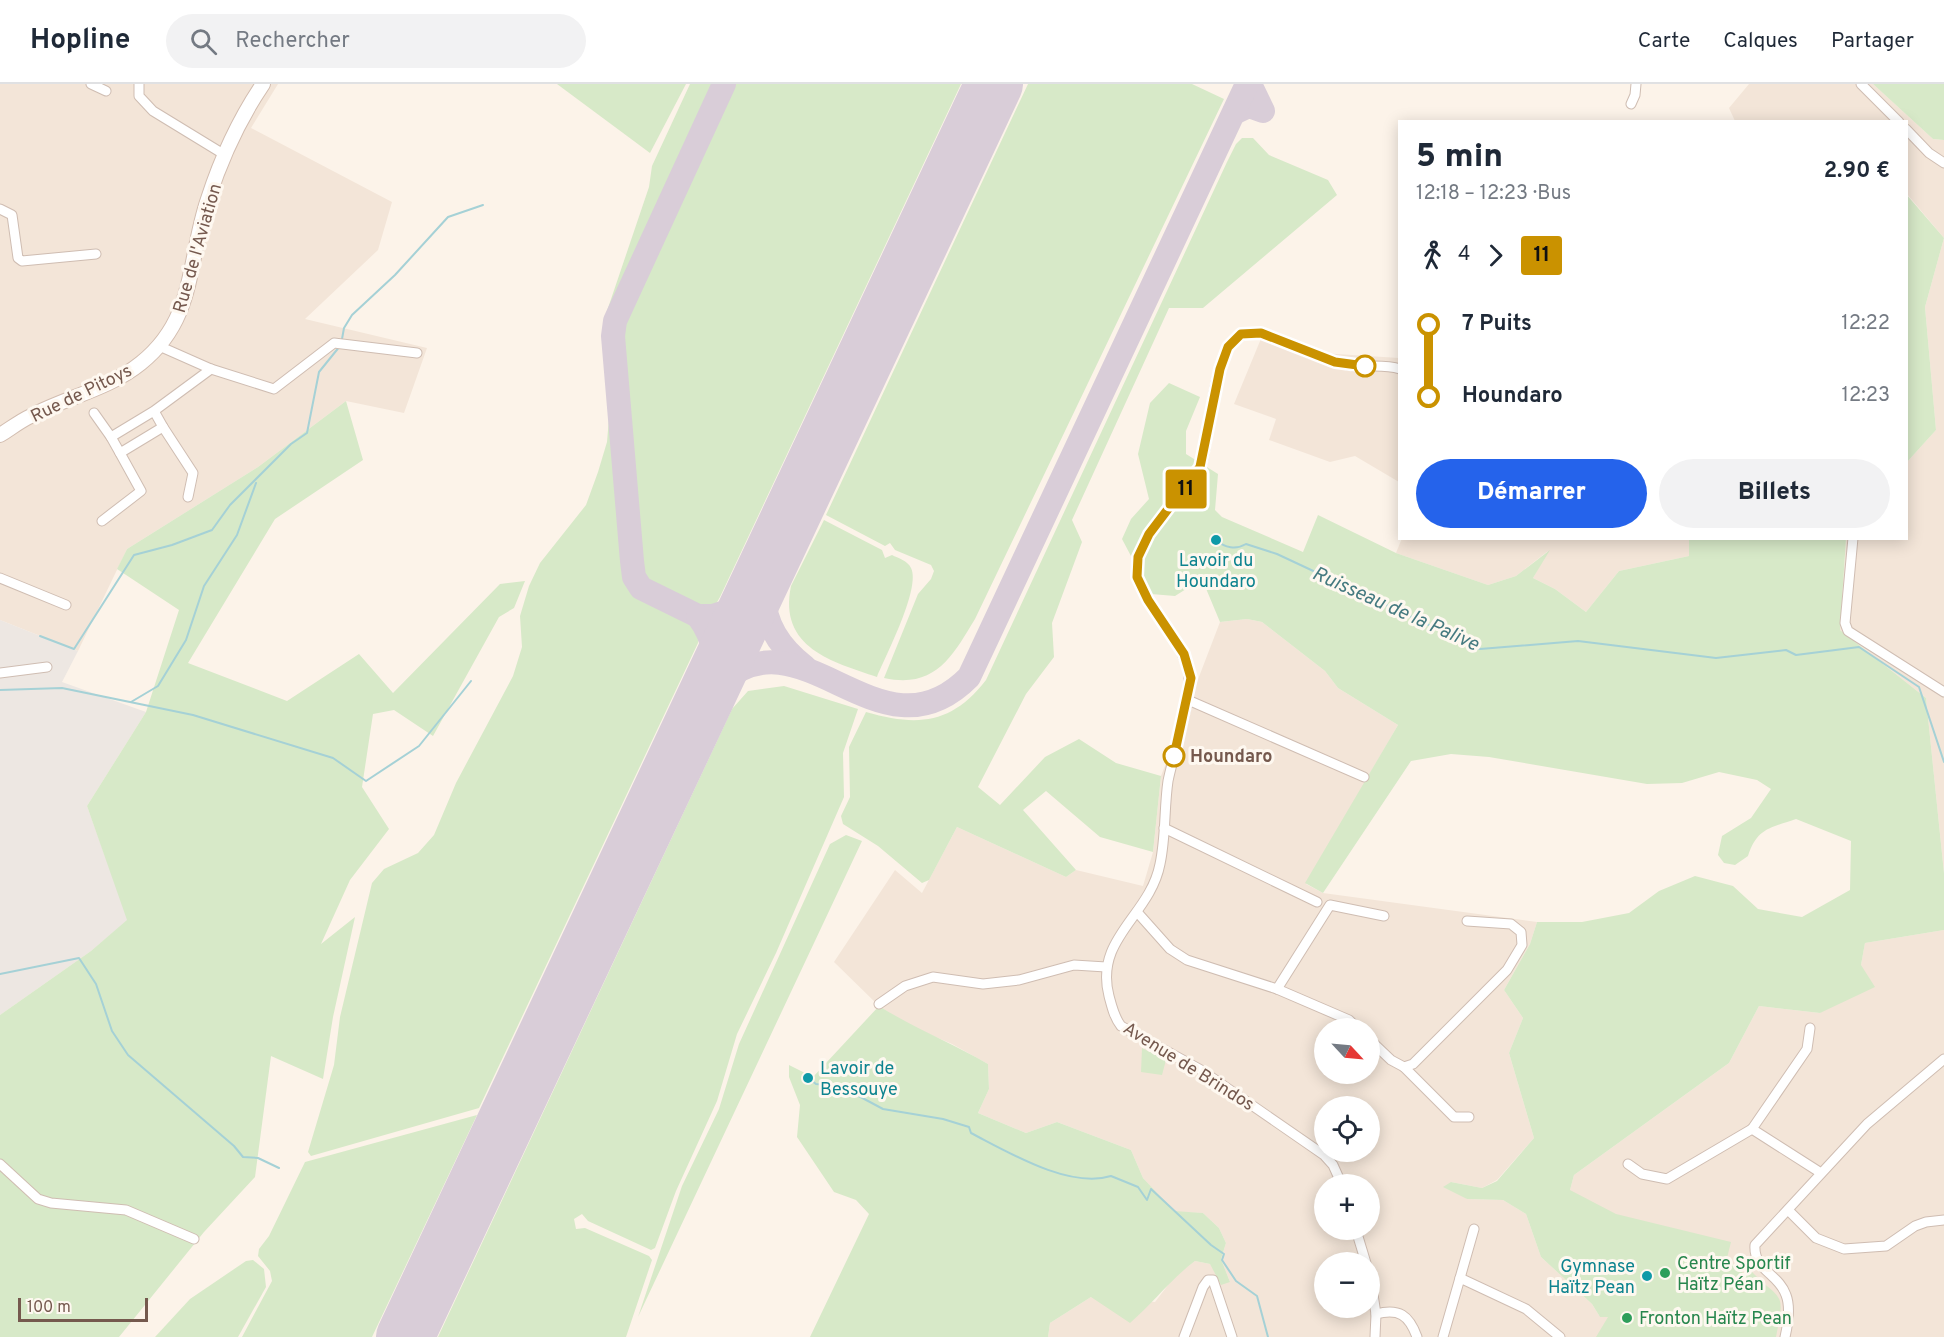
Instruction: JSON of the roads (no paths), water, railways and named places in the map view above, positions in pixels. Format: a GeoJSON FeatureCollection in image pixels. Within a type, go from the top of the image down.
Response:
{"type":"FeatureCollection","features":[{"type":"Feature","properties":{"kind":"street"},"geometry":{"type":"LineString","coordinates":[[91,84],[106,91]]}},
{"type":"Feature","properties":{"kind":"street"},"geometry":{"type":"LineString","coordinates":[[139,84],[139,96],[153,111],[225,155]]}},
{"type":"Feature","properties":{"kind":"street","name":"Rue de l'Aviation"},"geometry":{"type":"LineString","coordinates":[[159,346],[181,313],[207,200],[225,155],[262,84]]}},
{"type":"Feature","properties":{"kind":"street"},"geometry":{"type":"LineString","coordinates":[[1631,104],[1636,84]]}},
{"type":"Feature","properties":{"kind":"street"},"geometry":{"type":"LineString","coordinates":[[1861,84],[1897,120]]}},
{"type":"Feature","properties":{"kind":"street"},"geometry":{"type":"LineString","coordinates":[[1908,131],[1929,153],[1944,163]]}},
{"type":"Feature","properties":{"kind":"street"},"geometry":{"type":"LineString","coordinates":[[0,209],[5,209],[12,215],[18,258],[22,261],[96,254]]}},
{"type":"Feature","properties":{"kind":"street"},"geometry":{"type":"LineString","coordinates":[[879,1004],[905,986],[933,977],[983,984],[1019,980],[1074,965],[1106,967],[1118,937],[1154,884],[1160,864],[1168,780],[1188,700],[1191,678],[1184,654],[1148,600],[1137,577],[1138,557],[1149,534],[1200,467],[1220,369],[1228,347],[1241,334],[1261,333],[1335,362],[1365,366],[1387,365],[1398,368]]}},
{"type":"Feature","properties":{"kind":"street"},"geometry":{"type":"LineString","coordinates":[[159,346],[210,369],[274,389],[334,342],[417,353]]}},
{"type":"Feature","properties":{"kind":"street","name":"Rue de Pitoys"},"geometry":{"type":"LineString","coordinates":[[0,435],[31,416],[113,381],[129,372],[159,346]]}},
{"type":"Feature","properties":{"kind":"street"},"geometry":{"type":"LineString","coordinates":[[111,437],[154,411],[210,369]]}},
{"type":"Feature","properties":{"kind":"street"},"geometry":{"type":"LineString","coordinates":[[154,411],[193,473],[188,497]]}},
{"type":"Feature","properties":{"kind":"street"},"geometry":{"type":"LineString","coordinates":[[94,413],[111,437],[141,490],[102,521]]}},
{"type":"Feature","properties":{"kind":"street"},"geometry":{"type":"LineString","coordinates":[[120,453],[163,428]]}},
{"type":"Feature","properties":{"kind":"street"},"geometry":{"type":"LineString","coordinates":[[1853,540],[1845,623],[1848,631],[1944,692]]}},
{"type":"Feature","properties":{"kind":"street"},"geometry":{"type":"LineString","coordinates":[[0,578],[66,605]]}},
{"type":"Feature","properties":{"kind":"street"},"geometry":{"type":"LineString","coordinates":[[0,673],[47,667]]}},
{"type":"Feature","properties":{"kind":"street"},"geometry":{"type":"LineString","coordinates":[[1188,700],[1364,777]]}},
{"type":"Feature","properties":{"kind":"street"},"geometry":{"type":"LineString","coordinates":[[1164,828],[1317,902]]}},
{"type":"Feature","properties":{"kind":"street"},"geometry":{"type":"LineString","coordinates":[[1277,989],[1330,905],[1384,916]]}},
{"type":"Feature","properties":{"kind":"street"},"geometry":{"type":"LineString","coordinates":[[1137,912],[1170,949],[1187,960],[1277,989],[1344,1018]]}},
{"type":"Feature","properties":{"kind":"street"},"geometry":{"type":"LineString","coordinates":[[1404,1067],[1413,1064],[1508,970],[1522,945],[1521,932],[1511,924],[1467,921]]}},
{"type":"Feature","properties":{"kind":"street","name":"Avenue de Brindos"},"geometry":{"type":"LineString","coordinates":[[1106,967],[1106,984],[1115,1018],[1120,1026],[1201,1070],[1324,1155],[1337,1174]]}},
{"type":"Feature","properties":{"kind":"street"},"geometry":{"type":"LineString","coordinates":[[1628,1164],[1642,1174],[1667,1179],[1752,1129],[1807,1049],[1810,1028]]}},
{"type":"Feature","properties":{"kind":"street"},"geometry":{"type":"LineString","coordinates":[[1380,1050],[1391,1060],[1404,1067],[1454,1117],[1469,1117]]}},
{"type":"Feature","properties":{"kind":"street"},"geometry":{"type":"LineString","coordinates":[[1785,1337],[1788,1317],[1786,1293],[1755,1260],[1755,1245],[1867,1124],[1944,1059]]}},
{"type":"Feature","properties":{"kind":"street"},"geometry":{"type":"LineString","coordinates":[[1752,1129],[1821,1173]]}},
{"type":"Feature","properties":{"kind":"street"},"geometry":{"type":"LineString","coordinates":[[0,1164],[38,1199],[51,1203],[126,1210],[194,1239]]}},
{"type":"Feature","properties":{"kind":"street"},"geometry":{"type":"LineString","coordinates":[[1788,1210],[1816,1238],[1844,1250],[1886,1245],[1915,1226],[1944,1220]]}},
{"type":"Feature","properties":{"kind":"street"},"geometry":{"type":"LineString","coordinates":[[1443,1337],[1474,1229]]}},
{"type":"Feature","properties":{"kind":"street"},"geometry":{"type":"LineString","coordinates":[[1460,1278],[1526,1309],[1560,1337]]}},
{"type":"Feature","properties":{"kind":"street"},"geometry":{"type":"LineString","coordinates":[[1184,1337],[1203,1287],[1208,1280],[1213,1280],[1232,1337]]}},
{"type":"Feature","properties":{"kind":"street"},"geometry":{"type":"LineString","coordinates":[[1380,1313],[1390,1311],[1401,1313],[1410,1319],[1417,1337]]}},
{"type":"Feature","properties":{"kind":"street"},"geometry":{"type":"LineString","coordinates":[[1375,1337],[1376,1318]]}},
{"type":"Feature","properties":{"kind":"waterway"},"geometry":{"type":"LineString","coordinates":[[342,339],[344,328],[352,315],[395,275],[448,217],[483,205]]}},
{"type":"Feature","properties":{"kind":"waterway"},"geometry":{"type":"LineString","coordinates":[[40,636],[74,649],[134,555],[172,545],[212,530],[230,505],[291,444],[307,433],[319,372],[340,346]]}},
{"type":"Feature","properties":{"kind":"waterway"},"geometry":{"type":"LineString","coordinates":[[131,702],[158,686],[186,640],[204,586],[237,535],[256,483]]}},
{"type":"Feature","properties":{"kind":"waterway","name":"Ruisseau de la Palive"},"geometry":{"type":"LineString","coordinates":[[1216,540],[1231,547],[1246,544],[1277,554],[1480,649],[1578,641],[1716,658],[1786,650],[1796,655],[1859,647],[1919,687],[1944,762]]}},
{"type":"Feature","properties":{"kind":"waterway"},"geometry":{"type":"LineString","coordinates":[[0,690],[62,688],[193,715],[333,758],[366,781],[419,746],[471,681]]}},
{"type":"Feature","properties":{"kind":"waterway"},"geometry":{"type":"LineString","coordinates":[[0,974],[79,958],[96,984],[112,1031],[128,1055],[234,1146],[243,1157],[258,1158],[279,1168]]}},
{"type":"Feature","properties":{"kind":"waterway"},"geometry":{"type":"LineString","coordinates":[[811,1080],[816,1084],[840,1086],[883,1109],[943,1119],[969,1127],[971,1133],[1003,1150],[1058,1173],[1094,1179],[1111,1176],[1138,1187],[1147,1200],[1151,1189],[1211,1245],[1224,1254],[1222,1260],[1236,1281],[1257,1296],[1268,1337]]}},
{"type":"Feature","properties":{"kind":"place","name":"Lavoir du Houndaro"},"geometry":{"type":"Point","coordinates":[1216,540]}},
{"type":"Feature","properties":{"kind":"place","name":"Houndaro"},"geometry":{"type":"Point","coordinates":[1174,756]}},
{"type":"Feature","properties":{"kind":"place","name":"Lavoir de Bessouye"},"geometry":{"type":"Point","coordinates":[808,1078]}},
{"type":"Feature","properties":{"kind":"place","name":"Centre Sportif Haïtz Péan"},"geometry":{"type":"Point","coordinates":[1665,1273]}},
{"type":"Feature","properties":{"kind":"place","name":"Gymnase Haïtz Pean"},"geometry":{"type":"Point","coordinates":[1647,1276]}},
{"type":"Feature","properties":{"kind":"place","name":"Fronton Haïtz Pean"},"geometry":{"type":"Point","coordinates":[1627,1318]}}]}
